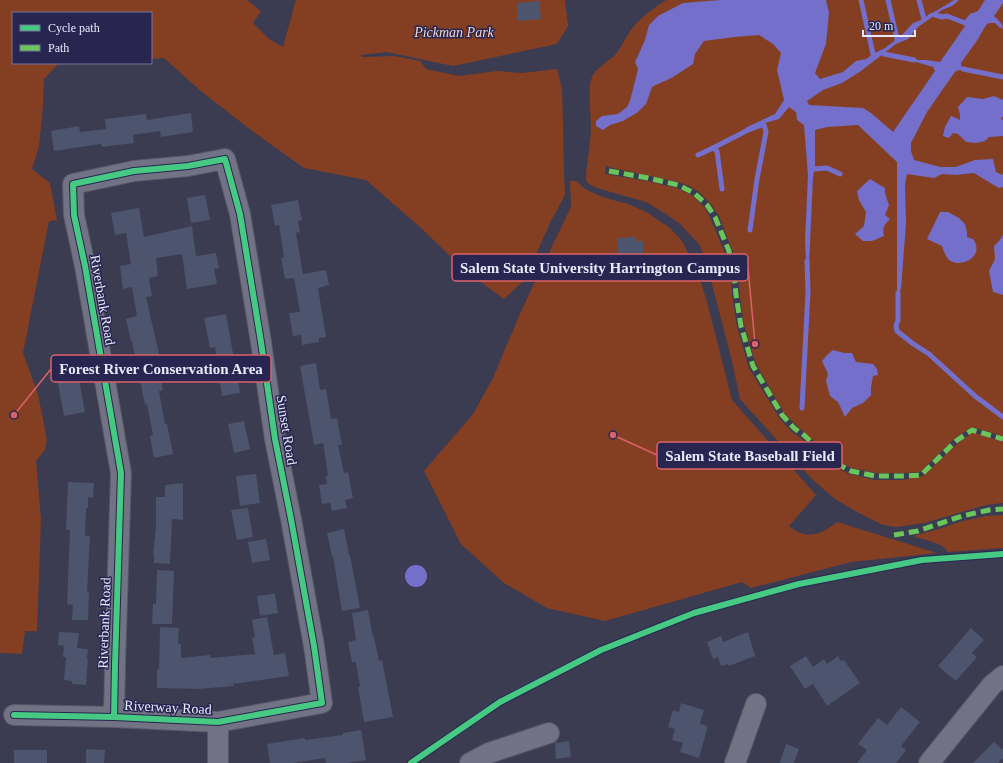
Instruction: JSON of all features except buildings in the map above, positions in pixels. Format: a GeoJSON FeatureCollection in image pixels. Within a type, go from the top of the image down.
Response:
{"type":"FeatureCollection","features":[{"type":"Feature","properties":{"kind":"street","name":"Sunset Road"},"geometry":{"type":"LineString","coordinates":[[225,159],[240,214],[275,439],[314,646],[322,703],[319,703]]}},
{"type":"Feature","properties":{"kind":"street","name":"Riverbank Road"},"geometry":{"type":"LineString","coordinates":[[114,717],[114,665],[121,473],[85,266],[74,215],[73,184],[134,172],[188,166],[225,159]]}},
{"type":"Feature","properties":{"kind":"street"},"geometry":{"type":"LineString","coordinates":[[929,763],[992,685],[1003,676]]}},
{"type":"Feature","properties":{"kind":"street","name":"Riverway Road"},"geometry":{"type":"LineString","coordinates":[[14,715],[114,717],[218,722],[319,703]]}},
{"type":"Feature","properties":{"kind":"street"},"geometry":{"type":"LineString","coordinates":[[735,763],[756,704]]}},
{"type":"Feature","properties":{"kind":"street"},"geometry":{"type":"LineString","coordinates":[[218,722],[218,763]]}},
{"type":"Feature","properties":{"kind":"street"},"geometry":{"type":"LineString","coordinates":[[470,763],[489,753],[549,733]]}},
{"type":"Feature","properties":{"kind":"green space","name":"Pickman Park"},"geometry":{"type":"Polygon","coordinates":[[[0,0],[247,0],[261,11],[253,23],[269,39],[283,47],[296,0],[565,0],[568,26],[557,44],[453,66],[387,52],[360,55],[363,57],[394,56],[420,61],[426,69],[459,76],[497,71],[522,73],[557,69],[562,89],[565,195],[522,282],[504,299],[467,272],[420,227],[366,180],[304,168],[202,92],[164,58],[152,59],[152,12],[12,12],[12,64],[58,64],[44,79],[39,146],[32,169],[50,183],[57,220],[49,221],[23,353],[38,394],[47,440],[45,450],[36,461],[41,520],[37,631],[25,631],[22,654],[0,653],[0,0]]]}},
{"type":"Feature","properties":{"kind":"green space"},"geometry":{"type":"Polygon","coordinates":[[[666,0],[1003,0],[1003,436],[972,427],[955,438],[920,472],[876,473],[851,468],[832,457],[784,413],[756,364],[744,325],[738,274],[733,252],[719,216],[710,203],[699,192],[678,182],[608,167],[606,165],[605,174],[677,188],[693,196],[705,208],[725,253],[731,275],[732,295],[737,327],[749,368],[780,419],[792,432],[802,439],[828,463],[849,474],[875,480],[902,480],[923,476],[958,443],[973,432],[1003,442],[1003,503],[986,505],[924,523],[896,527],[883,525],[835,499],[813,480],[740,399],[732,361],[706,261],[699,244],[679,223],[646,202],[597,188],[586,181],[591,133],[589,95],[592,77],[599,68],[614,56],[631,30],[639,21],[666,0]]]}},
{"type":"Feature","properties":{"kind":"green space"},"geometry":{"type":"Polygon","coordinates":[[[570,181],[576,181],[585,189],[602,197],[628,204],[646,212],[669,227],[682,241],[700,279],[732,400],[816,495],[789,526],[800,533],[811,535],[829,528],[837,522],[937,553],[851,562],[751,588],[742,582],[605,621],[547,608],[504,583],[461,544],[424,471],[473,414],[493,378],[522,309],[571,207],[570,181]]]}},
{"type":"Feature","properties":{"kind":"green space"},"geometry":{"type":"Polygon","coordinates":[[[1003,515],[1003,548],[948,552],[942,546],[913,536],[959,522],[986,516],[1003,515]]]}},
{"type":"Feature","properties":{"kind":"shaded area"},"geometry":{"type":"Polygon","coordinates":[[[720,0],[826,0],[829,13],[826,44],[815,73],[820,79],[843,72],[856,61],[866,59],[885,48],[902,35],[913,23],[924,19],[929,14],[954,0],[959,0],[918,27],[908,39],[896,44],[861,71],[842,83],[823,90],[807,101],[809,105],[863,108],[893,132],[935,71],[933,67],[913,60],[940,62],[965,26],[965,20],[970,14],[978,11],[985,0],[1003,0],[1003,3],[994,16],[1001,23],[1003,29],[995,23],[989,23],[986,25],[961,63],[963,69],[956,71],[927,112],[911,143],[911,151],[914,160],[940,167],[956,167],[975,160],[993,159],[996,172],[1003,175],[1003,187],[999,188],[974,173],[956,175],[942,174],[934,178],[907,174],[905,184],[906,223],[901,289],[897,295],[897,162],[858,125],[827,127],[815,130],[815,165],[813,177],[809,264],[806,260],[805,241],[808,175],[804,125],[797,120],[796,112],[789,107],[779,119],[765,123],[763,127],[750,132],[745,128],[775,114],[784,100],[777,70],[781,53],[773,44],[759,35],[704,41],[695,54],[693,64],[673,77],[652,87],[646,104],[638,112],[623,121],[610,125],[603,130],[596,126],[596,121],[602,116],[618,114],[627,107],[630,101],[638,69],[635,62],[645,40],[649,25],[658,16],[683,3],[720,0]]]}},
{"type":"Feature","properties":{"kind":"shaded area"},"geometry":{"type":"Polygon","coordinates":[[[994,96],[1003,100],[1003,116],[1001,119],[1003,120],[1003,136],[989,137],[985,141],[976,143],[966,142],[958,134],[953,133],[949,138],[943,136],[945,127],[951,116],[960,120],[958,107],[967,97],[983,99],[994,96]]]}},
{"type":"Feature","properties":{"kind":"shaded area"},"geometry":{"type":"Polygon","coordinates":[[[870,179],[885,188],[889,205],[885,215],[890,219],[884,226],[884,236],[872,241],[863,241],[855,234],[864,226],[866,212],[859,200],[857,191],[870,179]]]}},
{"type":"Feature","properties":{"kind":"shaded area"},"geometry":{"type":"Polygon","coordinates":[[[940,212],[948,212],[959,218],[965,224],[967,237],[972,239],[976,244],[975,254],[968,261],[958,263],[949,260],[942,246],[927,239],[940,212]]]}},
{"type":"Feature","properties":{"kind":"shaded area"},"geometry":{"type":"Polygon","coordinates":[[[1003,235],[1003,295],[993,292],[989,271],[995,259],[994,246],[1003,235]]]}},
{"type":"Feature","properties":{"kind":"shaded area"},"geometry":{"type":"Polygon","coordinates":[[[833,350],[844,353],[852,353],[856,362],[873,364],[877,369],[878,375],[873,376],[871,395],[863,403],[852,408],[845,417],[838,402],[830,396],[826,381],[828,374],[822,361],[833,350]]]}},
{"type":"Feature","properties":{"kind":"shaded area"},"geometry":{"type":"Polygon","coordinates":[[[416,565],[420,566],[426,572],[426,580],[420,586],[416,587],[412,586],[406,580],[405,576],[406,572],[412,566],[416,565]]]}},
{"type":"Feature","properties":{"kind":"waterway"},"geometry":{"type":"LineString","coordinates":[[861,0],[873,54]]}},
{"type":"Feature","properties":{"kind":"waterway"},"geometry":{"type":"LineString","coordinates":[[888,0],[897,39]]}},
{"type":"Feature","properties":{"kind":"waterway"},"geometry":{"type":"LineString","coordinates":[[919,0],[924,19]]}},
{"type":"Feature","properties":{"kind":"waterway"},"geometry":{"type":"LineString","coordinates":[[935,15],[942,17],[947,16],[965,23]]}},
{"type":"Feature","properties":{"kind":"waterway"},"geometry":{"type":"LineString","coordinates":[[884,54],[914,60]]}},
{"type":"Feature","properties":{"kind":"waterway"},"geometry":{"type":"LineString","coordinates":[[963,69],[1003,77]]}},
{"type":"Feature","properties":{"kind":"waterway"},"geometry":{"type":"LineString","coordinates":[[750,230],[757,179],[766,132],[764,125]]}},
{"type":"Feature","properties":{"kind":"waterway"},"geometry":{"type":"LineString","coordinates":[[698,155],[748,130]]}},
{"type":"Feature","properties":{"kind":"waterway"},"geometry":{"type":"LineString","coordinates":[[713,148],[717,151],[722,189]]}},
{"type":"Feature","properties":{"kind":"waterway"},"geometry":{"type":"LineString","coordinates":[[814,169],[827,168],[840,174]]}},
{"type":"Feature","properties":{"kind":"waterway"},"geometry":{"type":"LineString","coordinates":[[802,408],[808,292],[807,261]]}},
{"type":"Feature","properties":{"kind":"waterway"},"geometry":{"type":"LineString","coordinates":[[898,293],[897,331],[929,354],[975,396],[1003,417]]}},
{"type":"Feature","properties":{"kind":"marked path"},"geometry":{"type":"LineString","coordinates":[[609,171],[678,185],[694,193],[707,205],[715,217],[729,251],[734,274],[741,326],[753,366],[782,415],[794,428],[805,436],[830,460],[851,471],[875,476],[921,475],[956,441],[972,430],[1003,439]]}},
{"type":"Feature","properties":{"kind":"marked path"},"geometry":{"type":"LineString","coordinates":[[894,535],[918,531],[962,516],[989,510],[1003,509]]}},
{"type":"Feature","properties":{"kind":"cycle path"},"geometry":{"type":"LineString","coordinates":[[14,715],[114,717],[218,722],[322,703],[314,646],[275,439],[240,214],[225,159],[188,166],[134,171],[73,184],[74,215],[85,266],[121,473],[114,717]]}},
{"type":"Feature","properties":{"kind":"cycle path"},"geometry":{"type":"LineString","coordinates":[[411,763],[500,702],[601,650],[694,613],[799,584],[922,560],[1003,554]]}},
{"type":"Feature","properties":{"kind":"place","name":"Salem State University Harrington Campus"},"geometry":{"type":"Point","coordinates":[755,344]}},
{"type":"Feature","properties":{"kind":"place","name":"Forest River Conservation Area"},"geometry":{"type":"Point","coordinates":[14,415]}},
{"type":"Feature","properties":{"kind":"place","name":"Salem State Baseball Field"},"geometry":{"type":"Point","coordinates":[613,435]}}]}
